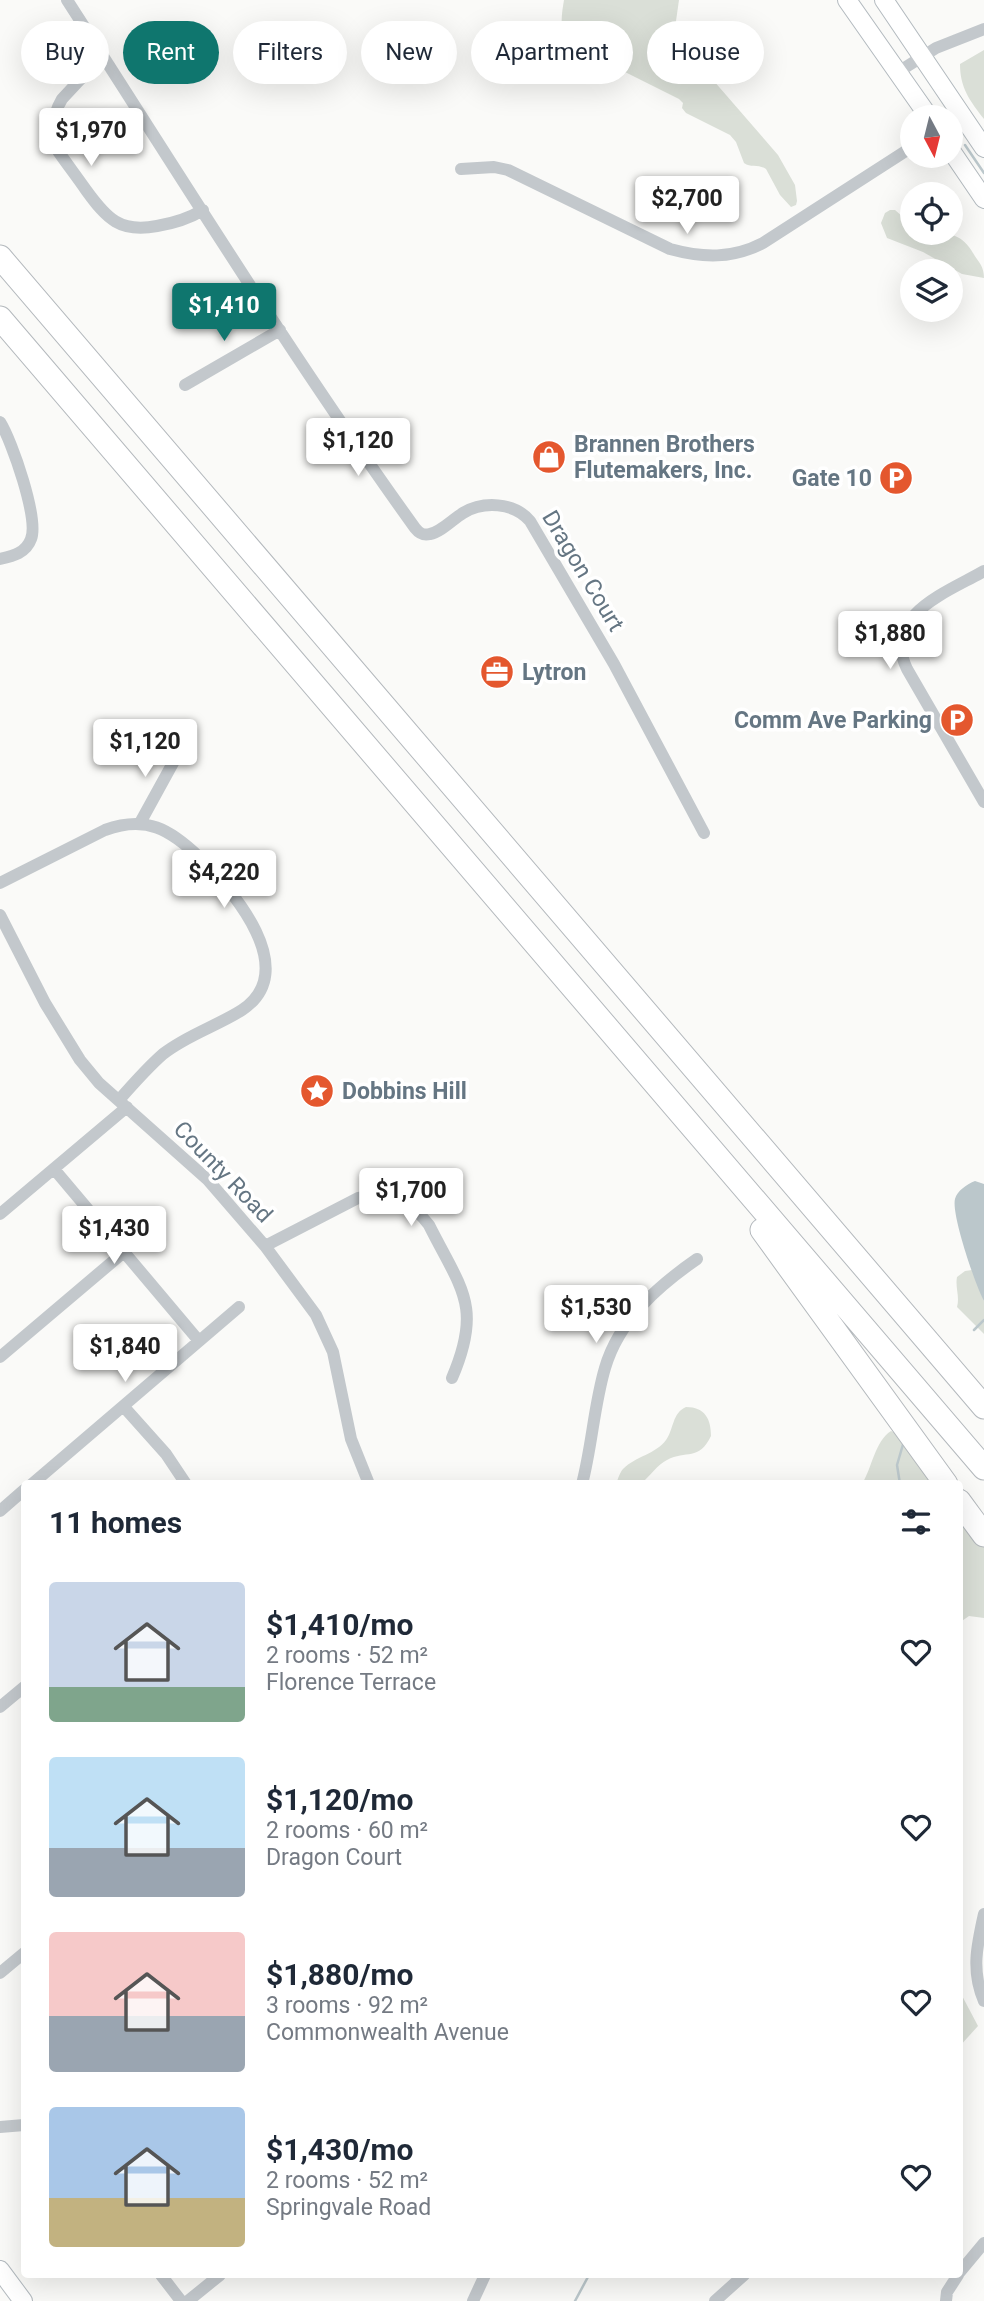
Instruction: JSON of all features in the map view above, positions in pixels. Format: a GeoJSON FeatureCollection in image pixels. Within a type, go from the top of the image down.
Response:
{"type":"FeatureCollection","features":[{"type":"Feature","properties":{"kind":"highway"},"geometry":{"type":"LineString","coordinates":[[0,257],[984,1407]]}},
{"type":"Feature","properties":{"kind":"highway"},"geometry":{"type":"LineString","coordinates":[[0,318],[984,1468]]}},
{"type":"Feature","properties":{"kind":"highway"},"geometry":{"type":"LineString","coordinates":[[713,1150],[759,1226],[943,1480]]}},
{"type":"Feature","properties":{"kind":"highway"},"geometry":{"type":"LineString","coordinates":[[877,1283],[941,1335],[984,1383]]}},
{"type":"Feature","properties":{"kind":"highway"},"geometry":{"type":"LineString","coordinates":[[963,1506],[984,1535]]}},
{"type":"Feature","properties":{"kind":"street","name":"Dragon Court"},"geometry":{"type":"LineString","coordinates":[[67,0],[81,21]]}},
{"type":"Feature","properties":{"kind":"street"},"geometry":{"type":"LineString","coordinates":[[848,0],[921,105]]}},
{"type":"Feature","properties":{"kind":"street"},"geometry":{"type":"LineString","coordinates":[[884,0],[922,55],[949,105]]}},
{"type":"Feature","properties":{"kind":"street"},"geometry":{"type":"LineString","coordinates":[[898,72],[922,55],[984,29]]}},
{"type":"Feature","properties":{"kind":"street","name":"Dragon Court"},"geometry":{"type":"LineString","coordinates":[[109,64],[280,330],[417,531],[424,534],[433,533],[468,510],[485,506],[510,508],[528,517],[614,664],[704,833]]}},
{"type":"Feature","properties":{"kind":"street"},"geometry":{"type":"LineString","coordinates":[[76,84],[57,108],[52,123],[54,141],[99,207],[117,223],[132,228],[180,222],[203,210]]}},
{"type":"Feature","properties":{"kind":"street"},"geometry":{"type":"LineString","coordinates":[[963,126],[984,148]]}},
{"type":"Feature","properties":{"kind":"street"},"geometry":{"type":"LineString","coordinates":[[461,169],[498,167],[508,170],[670,249],[720,257],[743,252],[763,243],[900,155]]}},
{"type":"Feature","properties":{"kind":"street"},"geometry":{"type":"LineString","coordinates":[[963,168],[984,199]]}},
{"type":"Feature","properties":{"kind":"street"},"geometry":{"type":"LineString","coordinates":[[185,385],[280,330]]}},
{"type":"Feature","properties":{"kind":"street"},"geometry":{"type":"LineString","coordinates":[[0,422],[17,458],[33,530],[30,542],[24,550],[0,559]]}},
{"type":"Feature","properties":{"kind":"street"},"geometry":{"type":"LineString","coordinates":[[984,571],[916,612],[905,627],[901,646],[907,669],[984,802]]}},
{"type":"Feature","properties":{"kind":"street"},"geometry":{"type":"LineString","coordinates":[[140,823],[179,752]]}},
{"type":"Feature","properties":{"kind":"street"},"geometry":{"type":"LineString","coordinates":[[0,883],[105,830],[140,823],[151,825],[170,833],[196,854],[222,881],[247,915],[258,937],[263,949],[266,972],[260,992],[253,1001],[164,1054],[123,1104],[54,1169],[0,1214]]}},
{"type":"Feature","properties":{"kind":"street","name":"County Road"},"geometry":{"type":"LineString","coordinates":[[0,915],[45,1003],[90,1073],[208,1180],[265,1246],[309,1304],[328,1339],[351,1439],[367,1480]]}},
{"type":"Feature","properties":{"kind":"street"},"geometry":{"type":"LineString","coordinates":[[54,1169],[199,1341]]}},
{"type":"Feature","properties":{"kind":"street"},"geometry":{"type":"LineString","coordinates":[[265,1246],[367,1195],[387,1195],[406,1202],[422,1215],[429,1225],[466,1302],[467,1336],[452,1378]]}},
{"type":"Feature","properties":{"kind":"street"},"geometry":{"type":"LineString","coordinates":[[0,1357],[124,1252]]}},
{"type":"Feature","properties":{"kind":"street"},"geometry":{"type":"LineString","coordinates":[[583,1480],[603,1376],[610,1355],[647,1299],[697,1259]]}},
{"type":"Feature","properties":{"kind":"street"},"geometry":{"type":"LineString","coordinates":[[37,1480],[239,1307]]}},
{"type":"Feature","properties":{"kind":"street"},"geometry":{"type":"LineString","coordinates":[[124,1406],[166,1454],[183,1480]]}},
{"type":"Feature","properties":{"kind":"street"},"geometry":{"type":"LineString","coordinates":[[0,1511],[21,1493]]}},
{"type":"Feature","properties":{"kind":"street"},"geometry":{"type":"LineString","coordinates":[[0,1707],[21,1690]]}},
{"type":"Feature","properties":{"kind":"street"},"geometry":{"type":"LineString","coordinates":[[984,1914],[975,1963],[984,2001]]}},
{"type":"Feature","properties":{"kind":"street"},"geometry":{"type":"LineString","coordinates":[[0,1973],[21,1956]]}},
{"type":"Feature","properties":{"kind":"street"},"geometry":{"type":"LineString","coordinates":[[0,2127],[21,2124]]}},
{"type":"Feature","properties":{"kind":"street"},"geometry":{"type":"LineString","coordinates":[[963,2268],[984,2243]]}},
{"type":"Feature","properties":{"kind":"street"},"geometry":{"type":"LineString","coordinates":[[0,2270],[23,2301]]}},
{"type":"Feature","properties":{"kind":"street"},"geometry":{"type":"LineString","coordinates":[[163,2278],[181,2301]]}},
{"type":"Feature","properties":{"kind":"street"},"geometry":{"type":"LineString","coordinates":[[188,2301],[216,2278]]}},
{"type":"Feature","properties":{"kind":"street"},"geometry":{"type":"LineString","coordinates":[[472,2301],[484,2278]]}},
{"type":"Feature","properties":{"kind":"street"},"geometry":{"type":"LineString","coordinates":[[715,2301],[741,2278]]}},
{"type":"Feature","properties":{"kind":"street"},"geometry":{"type":"LineString","coordinates":[[946,2301],[947,2292],[956,2278]]}},
{"type":"Feature","properties":{"kind":"shaded area"},"geometry":{"type":"Polygon","coordinates":[[[564,0],[679,0],[676,21],[647,21],[647,83],[633,76],[633,21],[562,21],[564,0]]]}},
{"type":"Feature","properties":{"kind":"shaded area"},"geometry":{"type":"Polygon","coordinates":[[[984,50],[984,119],[967,94],[960,64],[984,50]]]}},
{"type":"Feature","properties":{"kind":"shaded area"},"geometry":{"type":"Polygon","coordinates":[[[649,84],[716,84],[778,155],[795,185],[796,205],[791,207],[780,195],[766,169],[744,163],[736,142],[730,135],[686,113],[679,99],[649,84]]]}},
{"type":"Feature","properties":{"kind":"shaded area"},"geometry":{"type":"Polygon","coordinates":[[[895,210],[900,214],[900,243],[887,238],[881,223],[885,213],[895,210]]]}},
{"type":"Feature","properties":{"kind":"shaded area"},"geometry":{"type":"Polygon","coordinates":[[[963,241],[981,265],[984,278],[963,274],[963,259],[935,259],[905,245],[963,245],[963,241]]]}},
{"type":"Feature","properties":{"kind":"shaded area"},"geometry":{"type":"Polygon","coordinates":[[[975,1181],[984,1184],[984,1301],[965,1250],[955,1207],[958,1193],[975,1181]]]}},
{"type":"Feature","properties":{"kind":"shaded area"},"geometry":{"type":"Polygon","coordinates":[[[972,1270],[984,1301],[984,1334],[957,1307],[957,1277],[972,1270]]]}},
{"type":"Feature","properties":{"kind":"shaded area"},"geometry":{"type":"Polygon","coordinates":[[[686,1407],[698,1409],[706,1415],[711,1436],[702,1449],[664,1462],[645,1480],[618,1480],[623,1469],[662,1445],[681,1410],[686,1407]]]}},
{"type":"Feature","properties":{"kind":"shaded area"},"geometry":{"type":"Polygon","coordinates":[[[891,1431],[898,1434],[939,1480],[864,1480],[877,1448],[891,1431]]]}},
{"type":"Feature","properties":{"kind":"shaded area"},"geometry":{"type":"Polygon","coordinates":[[[963,1509],[984,1533],[984,1618],[969,1616],[963,1620],[963,1509]]]}},
{"type":"Feature","properties":{"kind":"shaded area"},"geometry":{"type":"Polygon","coordinates":[[[963,1998],[978,2026],[963,2043],[963,1998]]]}},
{"type":"Feature","properties":{"kind":"waterway"},"geometry":{"type":"LineString","coordinates":[[965,145],[984,173]]}},
{"type":"Feature","properties":{"kind":"waterway"},"geometry":{"type":"LineString","coordinates":[[974,1330],[984,1320]]}},
{"type":"Feature","properties":{"kind":"waterway"},"geometry":{"type":"LineString","coordinates":[[899,1480],[897,1465],[904,1441]]}},
{"type":"Feature","properties":{"kind":"waterway"},"geometry":{"type":"LineString","coordinates":[[575,2301],[587,2278]]}},
{"type":"Feature","properties":{"kind":"place","name":"Brannen Brothers Flutemakers, Inc."},"geometry":{"type":"Point","coordinates":[549,457]}},
{"type":"Feature","properties":{"kind":"place","name":"Gate 10"},"geometry":{"type":"Point","coordinates":[896,478]}},
{"type":"Feature","properties":{"kind":"place","name":"Lytron"},"geometry":{"type":"Point","coordinates":[497,672]}},
{"type":"Feature","properties":{"kind":"place","name":"Comm Ave Parking"},"geometry":{"type":"Point","coordinates":[957,720]}},
{"type":"Feature","properties":{"kind":"place","name":"Dobbins Hill"},"geometry":{"type":"Point","coordinates":[317,1091]}}]}
